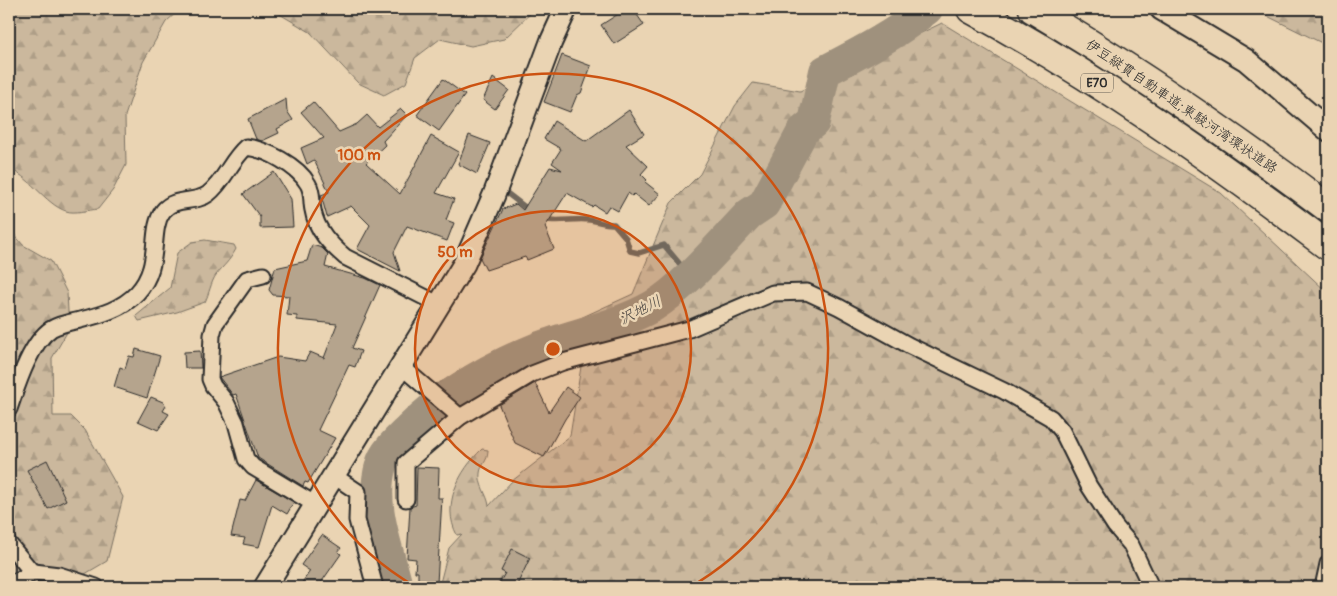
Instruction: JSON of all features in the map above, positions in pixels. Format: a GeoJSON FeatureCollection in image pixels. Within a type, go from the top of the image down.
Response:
{"type":"FeatureCollection","features":[{"type":"Feature","properties":{"kind":"highway","name":"伊豆縦貫自動車道;東駿河湾環状道路"},"geometry":{"type":"LineString","coordinates":[[971,9],[1106,89],[1219,164],[1328,246]]}},
{"type":"Feature","properties":{"kind":"highway","name":"伊豆縦貫自動車道;東駿河湾環状道路"},"geometry":{"type":"LineString","coordinates":[[1033,9],[1114,57],[1235,138],[1328,208]]}},
{"type":"Feature","properties":{"kind":"street"},"geometry":{"type":"LineString","coordinates":[[265,587],[464,264],[494,195],[551,42],[566,9]]}},
{"type":"Feature","properties":{"kind":"street"},"geometry":{"type":"LineString","coordinates":[[1161,9],[1246,60],[1328,130]]}},
{"type":"Feature","properties":{"kind":"street"},"geometry":{"type":"LineString","coordinates":[[9,408],[23,372],[40,339],[50,329],[110,311],[126,303],[143,286],[150,275],[155,256],[158,222],[163,211],[172,203],[207,195],[246,147],[256,148],[278,159],[302,175],[309,185],[317,225],[334,247],[345,257],[363,268],[440,305]]}},
{"type":"Feature","properties":{"kind":"street"},"geometry":{"type":"LineString","coordinates":[[263,275],[247,279],[215,324],[212,335],[210,379],[232,413],[246,458],[253,467],[316,505]]}},
{"type":"Feature","properties":{"kind":"street"},"geometry":{"type":"LineString","coordinates":[[406,499],[406,462],[460,417],[532,374],[563,362],[690,330],[773,293],[807,292],[839,306],[910,346],[1004,391],[1051,418],[1062,431],[1089,486],[1115,526],[1132,545],[1151,587]]}},
{"type":"Feature","properties":{"kind":"street"},"geometry":{"type":"LineString","coordinates":[[402,367],[460,417]]}},
{"type":"Feature","properties":{"kind":"street"},"geometry":{"type":"LineString","coordinates":[[334,476],[358,492],[357,520],[375,587]]}},
{"type":"Feature","properties":{"kind":"street"},"geometry":{"type":"LineString","coordinates":[[9,544],[32,572]]}},
{"type":"Feature","properties":{"kind":"street"},"geometry":{"type":"LineString","coordinates":[[1323,587],[1328,564]]}},
{"type":"Feature","properties":{"kind":"street"},"geometry":{"type":"LineString","coordinates":[[9,585],[32,572],[59,575],[96,587]]}},
{"type":"Feature","properties":{"kind":"green space"},"geometry":{"type":"Polygon","coordinates":[[[9,9],[180,9],[166,22],[143,62],[125,116],[126,165],[113,190],[98,209],[69,212],[59,208],[22,176],[9,170],[9,9]]]}},
{"type":"Feature","properties":{"kind":"green space"},"geometry":{"type":"Polygon","coordinates":[[[271,9],[535,9],[504,39],[471,46],[440,39],[415,58],[406,83],[384,95],[358,83],[310,32],[271,9]]]}},
{"type":"Feature","properties":{"kind":"green space"},"geometry":{"type":"Polygon","coordinates":[[[1253,9],[1328,9],[1328,46],[1253,9]]]}},
{"type":"Feature","properties":{"kind":"green space"},"geometry":{"type":"Polygon","coordinates":[[[942,23],[1221,193],[1328,293],[1328,587],[439,587],[449,548],[462,534],[457,535],[451,512],[455,489],[466,468],[482,449],[488,450],[480,477],[489,506],[512,481],[570,436],[583,354],[463,408],[436,384],[633,294],[671,203],[700,174],[735,106],[753,83],[800,91],[942,23]]]}},
{"type":"Feature","properties":{"kind":"green space"},"geometry":{"type":"Polygon","coordinates":[[[9,228],[23,245],[51,261],[67,293],[69,329],[52,358],[53,416],[71,416],[85,430],[123,497],[107,561],[63,587],[9,587],[9,228]]]}},
{"type":"Feature","properties":{"kind":"green space"},"geometry":{"type":"Polygon","coordinates":[[[205,240],[234,245],[236,249],[214,278],[205,302],[177,312],[139,321],[136,316],[170,288],[177,253],[192,242],[205,240]]]}},
{"type":"Feature","properties":{"kind":"building"},"geometry":{"type":"Polygon","coordinates":[[[626,9],[633,9],[644,25],[614,44],[601,25],[626,9]]]}},
{"type":"Feature","properties":{"kind":"building"},"geometry":{"type":"Polygon","coordinates":[[[562,55],[591,66],[581,93],[577,95],[570,112],[544,102],[562,55]]]}},
{"type":"Feature","properties":{"kind":"building"},"geometry":{"type":"Polygon","coordinates":[[[493,78],[509,90],[495,109],[483,100],[493,78]]]}},
{"type":"Feature","properties":{"kind":"building"},"geometry":{"type":"Polygon","coordinates":[[[443,79],[465,95],[439,131],[417,115],[443,79]]]}},
{"type":"Feature","properties":{"kind":"building"},"geometry":{"type":"Polygon","coordinates":[[[286,99],[287,111],[293,120],[277,129],[279,133],[262,141],[256,139],[248,119],[286,99]]]}},
{"type":"Feature","properties":{"kind":"building"},"geometry":{"type":"Polygon","coordinates":[[[313,102],[339,132],[357,124],[367,115],[378,127],[401,109],[407,115],[383,141],[385,145],[366,163],[400,194],[431,136],[459,152],[436,193],[454,199],[446,220],[454,223],[447,241],[407,226],[394,252],[400,271],[357,249],[370,225],[351,206],[327,217],[321,195],[329,192],[314,160],[307,164],[301,148],[324,138],[301,112],[313,102]]]}},
{"type":"Feature","properties":{"kind":"building"},"geometry":{"type":"Polygon","coordinates":[[[629,110],[644,134],[626,145],[648,166],[641,174],[647,180],[645,182],[660,194],[649,206],[634,194],[632,196],[628,193],[618,211],[609,206],[605,212],[567,193],[545,227],[554,249],[527,260],[525,257],[486,270],[480,258],[503,209],[516,204],[523,210],[550,167],[562,170],[552,163],[561,149],[544,139],[554,121],[586,141],[629,110]]]}},
{"type":"Feature","properties":{"kind":"building"},"geometry":{"type":"Polygon","coordinates":[[[469,135],[490,143],[477,174],[458,164],[469,135]]]}},
{"type":"Feature","properties":{"kind":"building"},"geometry":{"type":"Polygon","coordinates":[[[274,172],[291,199],[293,227],[260,228],[260,217],[243,194],[274,172]]]}},
{"type":"Feature","properties":{"kind":"building"},"geometry":{"type":"Polygon","coordinates":[[[312,245],[322,248],[328,254],[325,267],[365,278],[380,285],[352,348],[361,351],[355,367],[349,365],[318,430],[335,438],[308,483],[305,482],[303,486],[258,458],[236,394],[233,395],[219,377],[278,357],[305,361],[310,352],[324,358],[337,324],[297,320],[297,316],[287,315],[289,296],[273,295],[269,290],[275,268],[307,261],[312,245]]]}},
{"type":"Feature","properties":{"kind":"building"},"geometry":{"type":"Polygon","coordinates":[[[136,349],[160,356],[147,398],[114,387],[120,367],[125,369],[129,356],[134,357],[136,349]]]}},
{"type":"Feature","properties":{"kind":"building"},"geometry":{"type":"Polygon","coordinates":[[[200,351],[201,368],[185,368],[184,352],[200,351]]]}},
{"type":"Feature","properties":{"kind":"building"},"geometry":{"type":"Polygon","coordinates":[[[535,383],[549,412],[566,387],[580,397],[565,419],[544,457],[515,443],[499,405],[535,383]]]}},
{"type":"Feature","properties":{"kind":"building"},"geometry":{"type":"Polygon","coordinates":[[[151,397],[163,402],[166,406],[163,411],[169,414],[158,430],[138,421],[151,397]]]}},
{"type":"Feature","properties":{"kind":"building"},"geometry":{"type":"Polygon","coordinates":[[[47,460],[66,500],[48,509],[27,470],[47,460]]]}},
{"type":"Feature","properties":{"kind":"building"},"geometry":{"type":"Polygon","coordinates":[[[417,467],[439,468],[438,498],[442,498],[437,583],[418,582],[418,572],[415,572],[416,559],[407,558],[410,507],[416,505],[417,467]]]}},
{"type":"Feature","properties":{"kind":"building"},"geometry":{"type":"Polygon","coordinates":[[[256,480],[294,502],[287,514],[272,505],[259,547],[243,544],[245,538],[231,536],[240,500],[245,501],[256,480]]]}},
{"type":"Feature","properties":{"kind":"building"},"geometry":{"type":"Polygon","coordinates":[[[322,535],[341,548],[338,552],[341,554],[318,587],[299,587],[310,571],[301,565],[322,535]]]}},
{"type":"Feature","properties":{"kind":"building"},"geometry":{"type":"Polygon","coordinates":[[[512,549],[530,558],[516,587],[497,587],[505,573],[501,571],[512,549]]]}},
{"type":"Feature","properties":{"kind":"waterway","name":"沢地川"},"geometry":{"type":"LineString","coordinates":[[397,587],[381,526],[377,495],[381,465],[385,455],[392,446],[438,404],[487,372],[540,347],[626,319],[665,298],[703,263],[749,214],[764,204],[803,131],[814,122],[825,71],[890,35],[927,9]]}},
{"type":"Feature","properties":{"kind":"waterway"},"geometry":{"type":"LineString","coordinates":[[508,194],[530,211]]}},
{"type":"Feature","properties":{"kind":"waterway"},"geometry":{"type":"LineString","coordinates":[[542,219],[554,221],[593,220],[614,224],[626,238],[630,251],[639,253],[664,245],[689,275]]}}]}
